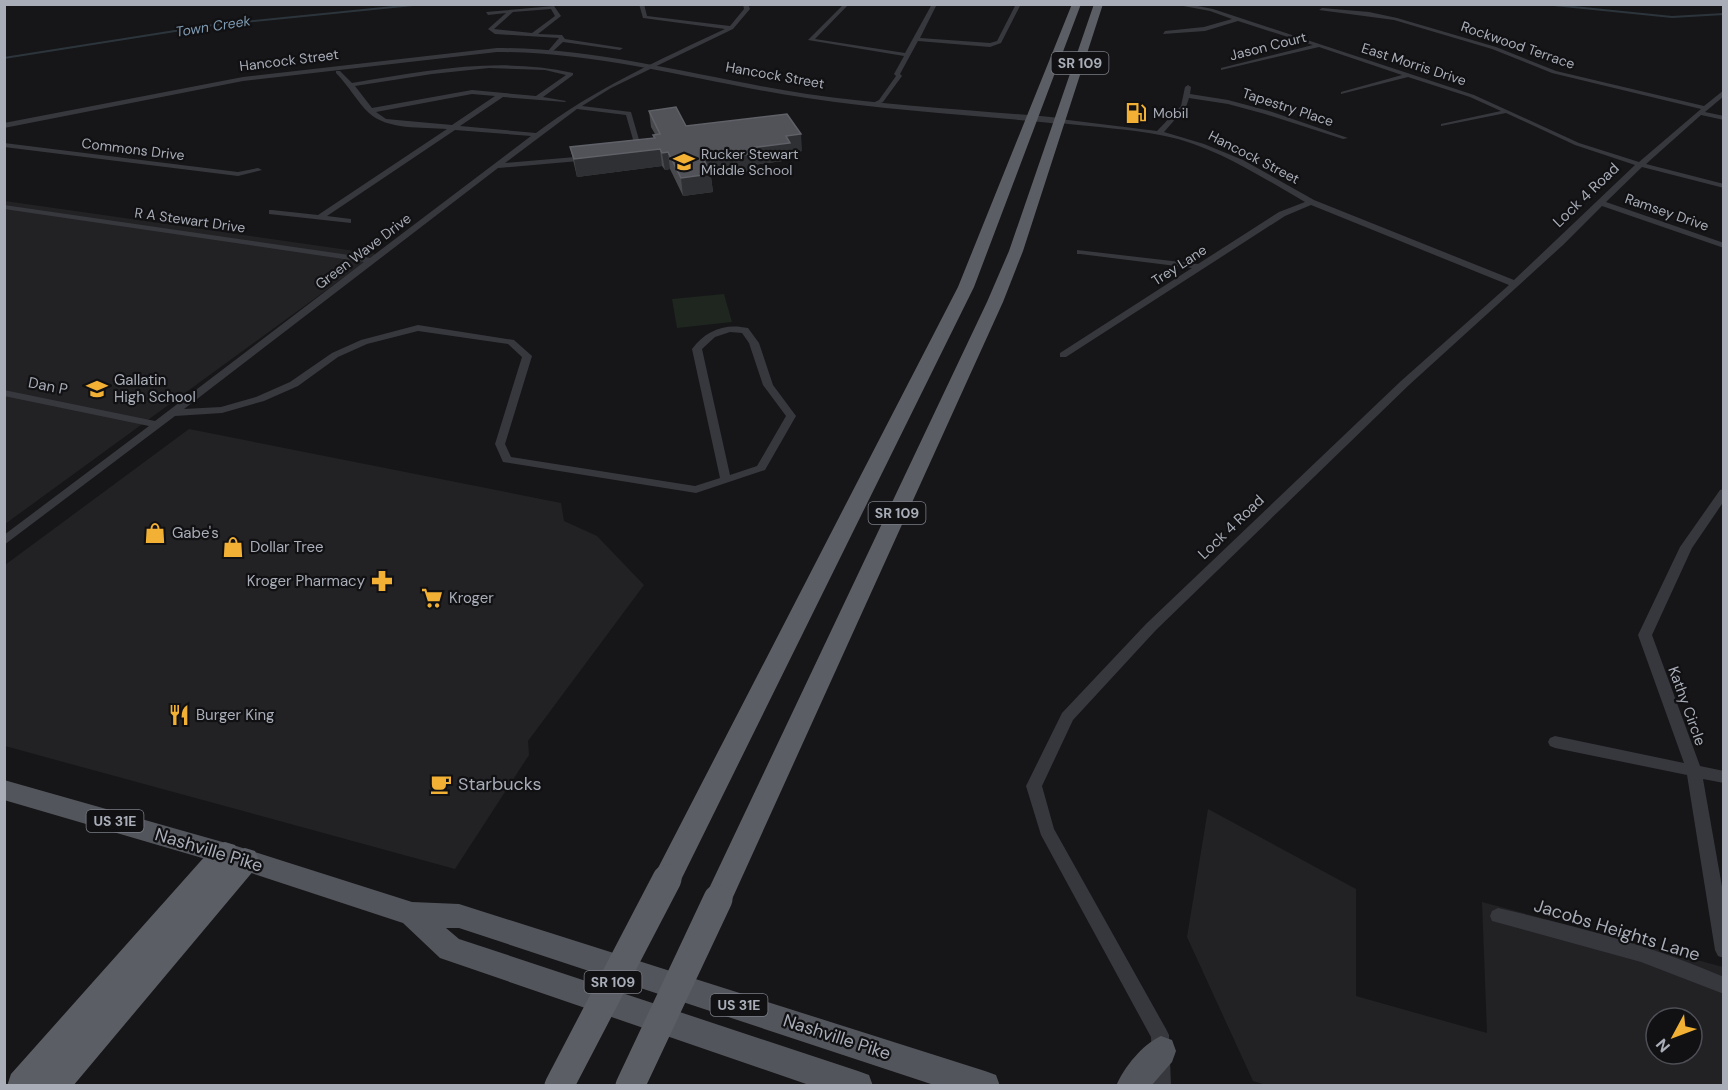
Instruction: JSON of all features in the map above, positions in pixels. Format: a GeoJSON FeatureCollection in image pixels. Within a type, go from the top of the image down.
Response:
{"type":"FeatureCollection","features":[{"type":"Feature","properties":{"kind":"highway","name":"SR 109"},"geometry":{"type":"LineString","coordinates":[[559,1086],[667,879],[966,287],[1077,4]]}},
{"type":"Feature","properties":{"kind":"highway","name":"SR 109"},"geometry":{"type":"LineString","coordinates":[[630,1086],[995,302],[1016,251],[1099,4]]}},
{"type":"Feature","properties":{"kind":"highway"},"geometry":{"type":"LineString","coordinates":[[23,1086],[235,857]]}},
{"type":"Feature","properties":{"kind":"highway"},"geometry":{"type":"LineString","coordinates":[[51,1086],[235,857]]}},
{"type":"Feature","properties":{"kind":"main road","name":"Nashville Pike"},"geometry":{"type":"LineString","coordinates":[[4,790],[235,857],[412,914],[459,916],[985,1086]]}},
{"type":"Feature","properties":{"kind":"main road","name":"Nashville Pike"},"geometry":{"type":"LineString","coordinates":[[412,914],[450,949],[858,1086]]}},
{"type":"Feature","properties":{"kind":"main road"},"geometry":{"type":"LineString","coordinates":[[1131,1086],[1161,1051]]}},
{"type":"Feature","properties":{"kind":"street"},"geometry":{"type":"LineString","coordinates":[[641,4],[645,17],[731,28],[747,9],[745,4]]}},
{"type":"Feature","properties":{"kind":"street"},"geometry":{"type":"LineString","coordinates":[[847,4],[811,40],[907,55]]}},
{"type":"Feature","properties":{"kind":"street"},"geometry":{"type":"LineString","coordinates":[[874,104],[881,101],[899,76],[897,74],[935,4]]}},
{"type":"Feature","properties":{"kind":"street"},"geometry":{"type":"LineString","coordinates":[[915,39],[990,45],[999,42],[1019,4]]}},
{"type":"Feature","properties":{"kind":"street","name":"East Morris Drive"},"geometry":{"type":"LineString","coordinates":[[1175,4],[1211,10],[1473,96],[1578,145],[1640,165],[1724,186]]}},
{"type":"Feature","properties":{"kind":"street"},"geometry":{"type":"LineString","coordinates":[[488,13],[551,6],[558,16],[532,34]]}},
{"type":"Feature","properties":{"kind":"street"},"geometry":{"type":"LineString","coordinates":[[512,10],[491,29],[495,32],[562,37],[562,40],[620,48]]}},
{"type":"Feature","properties":{"kind":"street","name":"Rockwood Terrace"},"geometry":{"type":"LineString","coordinates":[[1322,10],[1395,19],[1494,48],[1554,72],[1703,110],[1724,118]]}},
{"type":"Feature","properties":{"kind":"street"},"geometry":{"type":"LineString","coordinates":[[1165,33],[1205,29],[1238,19]]}},
{"type":"Feature","properties":{"kind":"street","name":"Green Wave Drive"},"geometry":{"type":"LineString","coordinates":[[4,541],[152,423],[173,412],[575,107],[609,87],[731,28]]}},
{"type":"Feature","properties":{"kind":"street"},"geometry":{"type":"LineString","coordinates":[[551,51],[562,40]]}},
{"type":"Feature","properties":{"kind":"street","name":"Jason Court"},"geometry":{"type":"LineString","coordinates":[[1223,69],[1318,46]]}},
{"type":"Feature","properties":{"kind":"street","name":"Hancock Street"},"geometry":{"type":"LineString","coordinates":[[4,126],[243,79],[497,50],[551,51],[656,66],[773,91],[874,104],[1060,121],[1159,133],[1202,145],[1240,162],[1311,202],[1515,284]]}},
{"type":"Feature","properties":{"kind":"street"},"geometry":{"type":"LineString","coordinates":[[350,85],[477,68],[540,68],[571,74],[538,98]]}},
{"type":"Feature","properties":{"kind":"street"},"geometry":{"type":"LineString","coordinates":[[338,72],[369,111],[384,121],[537,135]]}},
{"type":"Feature","properties":{"kind":"street"},"geometry":{"type":"LineString","coordinates":[[1343,93],[1408,75]]}},
{"type":"Feature","properties":{"kind":"street"},"geometry":{"type":"LineString","coordinates":[[1159,133],[1184,106],[1188,87]]}},
{"type":"Feature","properties":{"kind":"street"},"geometry":{"type":"LineString","coordinates":[[369,111],[472,92],[563,101]]}},
{"type":"Feature","properties":{"kind":"street","name":"Lock 4 Road"},"geometry":{"type":"LineString","coordinates":[[1162,1086],[1160,1035],[1047,830],[1034,786],[1067,717],[1151,627],[1405,383],[1515,284],[1640,165],[1724,92]]}},
{"type":"Feature","properties":{"kind":"street"},"geometry":{"type":"LineString","coordinates":[[319,218],[503,94]]}},
{"type":"Feature","properties":{"kind":"street","name":"Tapestry Place"},"geometry":{"type":"LineString","coordinates":[[1187,96],[1218,99],[1255,107],[1345,138]]}},
{"type":"Feature","properties":{"kind":"street"},"geometry":{"type":"LineString","coordinates":[[575,107],[629,113],[637,143],[633,149],[617,153]]}},
{"type":"Feature","properties":{"kind":"street"},"geometry":{"type":"LineString","coordinates":[[1443,125],[1508,111]]}},
{"type":"Feature","properties":{"kind":"street","name":"Commons Drive"},"geometry":{"type":"LineString","coordinates":[[4,145],[238,174],[258,170]]}},
{"type":"Feature","properties":{"kind":"street"},"geometry":{"type":"LineString","coordinates":[[495,166],[598,157]]}},
{"type":"Feature","properties":{"kind":"street","name":"Trey Lane"},"geometry":{"type":"LineString","coordinates":[[1063,355],[1282,214],[1311,202]]}},
{"type":"Feature","properties":{"kind":"street","name":"Ramsey Drive"},"geometry":{"type":"LineString","coordinates":[[1601,203],[1724,246]]}},
{"type":"Feature","properties":{"kind":"street","name":"R A Stewart Drive"},"geometry":{"type":"LineString","coordinates":[[4,207],[372,261]]}},
{"type":"Feature","properties":{"kind":"street"},"geometry":{"type":"LineString","coordinates":[[272,212],[348,221]]}},
{"type":"Feature","properties":{"kind":"street"},"geometry":{"type":"LineString","coordinates":[[1080,252],[1201,267]]}},
{"type":"Feature","properties":{"kind":"street"},"geometry":{"type":"LineString","coordinates":[[173,412],[222,410],[260,399],[294,384],[335,355],[364,342],[418,328],[511,342],[527,356],[501,444],[507,460],[696,490],[726,481],[761,468],[791,416],[768,385],[754,343],[745,330],[729,327],[704,340],[697,349],[726,481]]}},
{"type":"Feature","properties":{"kind":"street","name":"Dan P"},"geometry":{"type":"LineString","coordinates":[[4,393],[152,423]]}},
{"type":"Feature","properties":{"kind":"street","name":"Kathy Circle"},"geometry":{"type":"LineString","coordinates":[[1722,498],[1686,547],[1645,635],[1694,771],[1724,950]]}},
{"type":"Feature","properties":{"kind":"street"},"geometry":{"type":"LineString","coordinates":[[1555,742],[1724,777]]}},
{"type":"Feature","properties":{"kind":"street","name":"Jacobs Heights Lane"},"geometry":{"type":"LineString","coordinates":[[1498,915],[1555,929],[1687,968],[1724,986]]}},
{"type":"Feature","properties":{"kind":"shaded area","name":"Gallatin High School"},"geometry":{"type":"Polygon","coordinates":[[[5,201],[376,254],[5,524],[5,201]]]}},
{"type":"Feature","properties":{"kind":"shaded area"},"geometry":{"type":"Polygon","coordinates":[[[724,294],[732,322],[677,328],[672,299],[724,294]]]}},
{"type":"Feature","properties":{"kind":"shaded area"},"geometry":{"type":"Polygon","coordinates":[[[189,429],[561,503],[564,521],[597,536],[644,585],[528,741],[529,755],[455,869],[5,746],[5,565],[189,429]]]}},
{"type":"Feature","properties":{"kind":"shaded area"},"geometry":{"type":"Polygon","coordinates":[[[1208,809],[1356,889],[1356,996],[1487,1033],[1482,902],[1723,967],[1723,1085],[1266,1085],[1253,1081],[1187,937],[1208,809]]]}},
{"type":"Feature","properties":{"kind":"building"},"geometry":{"type":"Polygon","coordinates":[[[676,107],[686,126],[787,114],[801,134],[786,136],[790,143],[749,148],[752,154],[704,160],[711,174],[681,178],[668,152],[662,153],[660,149],[574,159],[570,147],[655,138],[653,135],[660,134],[649,111],[676,107]]]}},
{"type":"Feature","properties":{"kind":"waterway","name":"Town Creek"},"geometry":{"type":"LineString","coordinates":[[4,58],[213,25],[423,4]]}},
{"type":"Feature","properties":{"kind":"waterway","name":"Town Creek"},"geometry":{"type":"LineString","coordinates":[[1544,4],[1672,17],[1724,14]]}},
{"type":"Feature","properties":{"kind":"place","name":"Mobil"},"geometry":{"type":"Point","coordinates":[1136,113]}},
{"type":"Feature","properties":{"kind":"place","name":"Rucker Stewart Middle School"},"geometry":{"type":"Point","coordinates":[684,162]}},
{"type":"Feature","properties":{"kind":"place","name":"Gallatin High School"},"geometry":{"type":"Point","coordinates":[97,389]}},
{"type":"Feature","properties":{"kind":"place","name":"Gabe's"},"geometry":{"type":"Point","coordinates":[155,533]}},
{"type":"Feature","properties":{"kind":"place","name":"Dollar Tree"},"geometry":{"type":"Point","coordinates":[233,547]}},
{"type":"Feature","properties":{"kind":"place","name":"Kroger Pharmacy"},"geometry":{"type":"Point","coordinates":[382,581]}},
{"type":"Feature","properties":{"kind":"place","name":"Kroger"},"geometry":{"type":"Point","coordinates":[432,598]}},
{"type":"Feature","properties":{"kind":"place","name":"Burger King"},"geometry":{"type":"Point","coordinates":[179,715]}},
{"type":"Feature","properties":{"kind":"place","name":"Starbucks"},"geometry":{"type":"Point","coordinates":[441,784]}}]}
